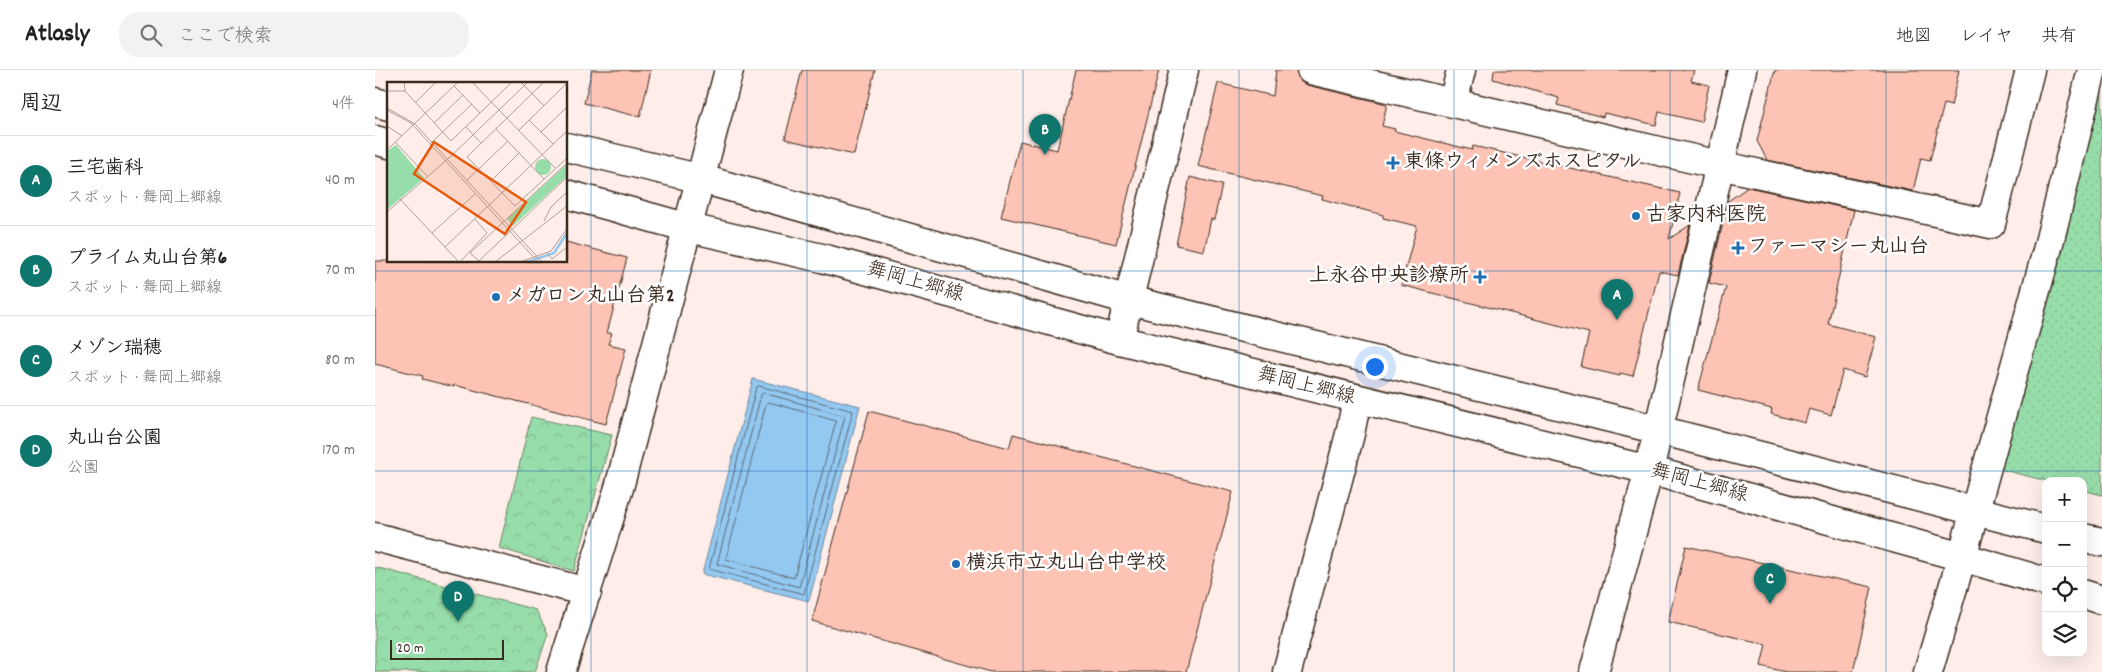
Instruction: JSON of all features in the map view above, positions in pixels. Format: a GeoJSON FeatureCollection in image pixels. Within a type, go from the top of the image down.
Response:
{"type":"FeatureCollection","features":[{"type":"Feature","properties":{"kind":"street"},"geometry":{"type":"LineString","coordinates":[[561,672],[619,488],[702,179],[729,70]]}},
{"type":"Feature","properties":{"kind":"street"},"geometry":{"type":"LineString","coordinates":[[1119,340],[1184,70]]}},
{"type":"Feature","properties":{"kind":"street"},"geometry":{"type":"LineString","coordinates":[[1311,70],[1719,165],[1991,224],[2030,70]]}},
{"type":"Feature","properties":{"kind":"street"},"geometry":{"type":"LineString","coordinates":[[1453,103],[1461,70]]}},
{"type":"Feature","properties":{"kind":"street"},"geometry":{"type":"LineString","coordinates":[[1593,672],[1659,430],[1741,70]]}},
{"type":"Feature","properties":{"kind":"street"},"geometry":{"type":"LineString","coordinates":[[1928,672],[2048,247],[2092,70]]}},
{"type":"Feature","properties":{"kind":"street","name":"舞岡上郷線"},"geometry":{"type":"LineString","coordinates":[[567,148],[702,179],[1129,300],[1659,430],[2042,528]]}},
{"type":"Feature","properties":{"kind":"street","name":"舞岡上郷線"},"geometry":{"type":"LineString","coordinates":[[567,194],[689,228],[822,258],[1119,340],[1649,470],[2042,581]]}},
{"type":"Feature","properties":{"kind":"street"},"geometry":{"type":"LineString","coordinates":[[1287,672],[1350,434],[1357,399]]}},
{"type":"Feature","properties":{"kind":"street"},"geometry":{"type":"LineString","coordinates":[[375,537],[587,592]]}},
{"type":"Feature","properties":{"kind":"street"},"geometry":{"type":"LineString","coordinates":[[2087,539],[2102,542]]}},
{"type":"Feature","properties":{"kind":"street"},"geometry":{"type":"LineString","coordinates":[[2087,595],[2102,600]]}},
{"type":"Feature","properties":{"kind":"green space"},"geometry":{"type":"Polygon","coordinates":[[[2102,70],[2102,495],[2087,491],[2087,477],[2042,477],[2042,480],[1999,469],[2102,70]]]}},
{"type":"Feature","properties":{"kind":"green space"},"geometry":{"type":"Polygon","coordinates":[[[531,417],[612,435],[574,571],[499,548],[531,417]]]}},
{"type":"Feature","properties":{"kind":"green space"},"geometry":{"type":"Polygon","coordinates":[[[375,567],[536,610],[548,634],[535,672],[375,672],[375,567]]]}},
{"type":"Feature","properties":{"kind":"water"},"geometry":{"type":"Polygon","coordinates":[[[753,379],[860,406],[809,601],[702,574],[753,379]]]}},
{"type":"Feature","properties":{"kind":"building"},"geometry":{"type":"Polygon","coordinates":[[[592,70],[651,70],[640,117],[584,103],[592,70]]]}},
{"type":"Feature","properties":{"kind":"building"},"geometry":{"type":"Polygon","coordinates":[[[802,70],[875,70],[854,155],[785,139],[802,70]]]}},
{"type":"Feature","properties":{"kind":"building"},"geometry":{"type":"Polygon","coordinates":[[[1076,70],[1159,70],[1116,244],[1001,217],[1020,141],[1057,150],[1076,70]]]}},
{"type":"Feature","properties":{"kind":"building"},"geometry":{"type":"Polygon","coordinates":[[[1276,70],[1296,70],[1300,81],[1307,85],[1387,104],[1382,126],[1395,129],[1394,131],[1472,150],[1473,146],[1680,193],[1669,239],[1690,225],[1678,275],[1659,271],[1633,376],[1620,373],[1620,376],[1581,367],[1589,333],[1401,285],[1417,226],[1383,218],[1383,215],[1322,199],[1323,196],[1198,166],[1218,83],[1273,96],[1276,70]]]}},
{"type":"Feature","properties":{"kind":"building"},"geometry":{"type":"Polygon","coordinates":[[[1494,70],[1694,70],[1691,81],[1709,85],[1701,122],[1659,112],[1656,125],[1604,113],[1603,117],[1557,105],[1559,98],[1493,79],[1494,70]]]}},
{"type":"Feature","properties":{"kind":"building"},"geometry":{"type":"Polygon","coordinates":[[[1775,70],[1959,70],[1951,106],[1944,104],[1930,160],[1921,158],[1913,191],[1767,160],[1757,141],[1775,70]]]}},
{"type":"Feature","properties":{"kind":"building"},"geometry":{"type":"Polygon","coordinates":[[[1190,177],[1222,185],[1214,220],[1211,219],[1204,251],[1176,245],[1190,177]]]}},
{"type":"Feature","properties":{"kind":"building"},"geometry":{"type":"Polygon","coordinates":[[[1748,187],[1854,210],[1828,324],[1876,337],[1865,377],[1843,370],[1831,415],[1809,409],[1805,423],[1771,414],[1772,409],[1698,390],[1726,287],[1709,283],[1728,201],[1748,187]]]}},
{"type":"Feature","properties":{"kind":"building","name":"メガロン丸山台第2"},"geometry":{"type":"Polygon","coordinates":[[[567,242],[627,258],[607,333],[612,333],[608,344],[626,348],[606,424],[454,385],[454,387],[422,379],[423,376],[375,364],[375,261],[567,262],[567,242]]]}},
{"type":"Feature","properties":{"kind":"building"},"geometry":{"type":"Polygon","coordinates":[[[869,411],[1009,448],[1013,434],[1233,492],[1186,672],[991,672],[812,621],[869,411]]]}},
{"type":"Feature","properties":{"kind":"building"},"geometry":{"type":"Polygon","coordinates":[[[1686,546],[1872,587],[1853,672],[1786,672],[1761,666],[1766,644],[1668,622],[1686,546]]]}},
{"type":"Feature","properties":{"kind":"place","name":"プライム丸山台第6"},"geometry":{"type":"Point","coordinates":[1045,155]}},
{"type":"Feature","properties":{"kind":"place","name":"東條ウィメンズホスピタル"},"geometry":{"type":"Point","coordinates":[1393,163]}},
{"type":"Feature","properties":{"kind":"place","name":"古家内科医院"},"geometry":{"type":"Point","coordinates":[1636,216]}},
{"type":"Feature","properties":{"kind":"place","name":"ファーマシー丸山台"},"geometry":{"type":"Point","coordinates":[1738,248]}},
{"type":"Feature","properties":{"kind":"place","name":"上永谷中央診療所"},"geometry":{"type":"Point","coordinates":[1480,277]}},
{"type":"Feature","properties":{"kind":"place","name":"メガロン丸山台第2"},"geometry":{"type":"Point","coordinates":[496,297]}},
{"type":"Feature","properties":{"kind":"place","name":"三宅歯科"},"geometry":{"type":"Point","coordinates":[1617,320]}},
{"type":"Feature","properties":{"kind":"place","name":"横浜市立丸山台中学校"},"geometry":{"type":"Point","coordinates":[956,564]}},
{"type":"Feature","properties":{"kind":"place","name":"メゾン瑞穂"},"geometry":{"type":"Point","coordinates":[1770,604]}},
{"type":"Feature","properties":{"kind":"place","name":"丸山台公園"},"geometry":{"type":"Point","coordinates":[458,622]}}]}
